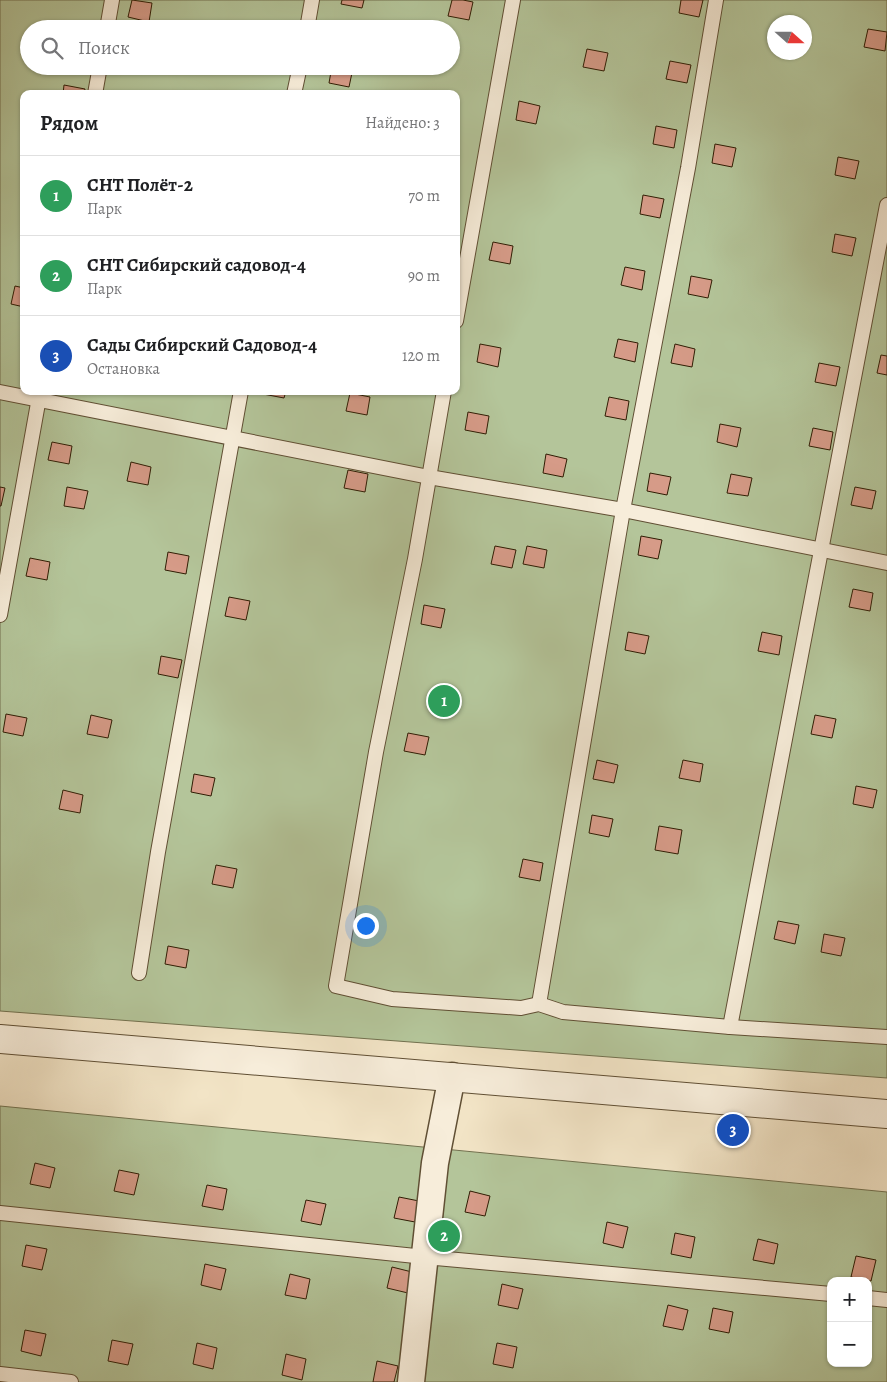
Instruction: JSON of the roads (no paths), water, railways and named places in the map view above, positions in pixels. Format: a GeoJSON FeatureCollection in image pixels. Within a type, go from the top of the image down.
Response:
{"type":"FeatureCollection","features":[{"type":"Feature","properties":{"kind":"street"},"geometry":{"type":"LineString","coordinates":[[0,1039],[887,1114]]}},
{"type":"Feature","properties":{"kind":"street"},"geometry":{"type":"LineString","coordinates":[[411,1382],[435,1163],[452,1076]]}},
{"type":"Feature","properties":{"kind":"lane"},"geometry":{"type":"LineString","coordinates":[[109,20],[112,0]]}},
{"type":"Feature","properties":{"kind":"lane"},"geometry":{"type":"LineString","coordinates":[[309,20],[312,0]]}},
{"type":"Feature","properties":{"kind":"lane"},"geometry":{"type":"LineString","coordinates":[[460,298],[513,0]]}},
{"type":"Feature","properties":{"kind":"lane"},"geometry":{"type":"LineString","coordinates":[[539,1004],[624,510],[686,178],[716,0]]}},
{"type":"Feature","properties":{"kind":"lane"},"geometry":{"type":"LineString","coordinates":[[96,90],[98,75]]}},
{"type":"Feature","properties":{"kind":"lane"},"geometry":{"type":"LineString","coordinates":[[295,90],[298,75]]}},
{"type":"Feature","properties":{"kind":"lane"},"geometry":{"type":"LineString","coordinates":[[730,1027],[887,205]]}},
{"type":"Feature","properties":{"kind":"lane"},"geometry":{"type":"LineString","coordinates":[[0,392],[20,394]]}},
{"type":"Feature","properties":{"kind":"lane"},"geometry":{"type":"LineString","coordinates":[[139,973],[158,852],[240,395]]}},
{"type":"Feature","properties":{"kind":"lane"},"geometry":{"type":"LineString","coordinates":[[443,395],[415,559],[376,752],[336,986],[392,999],[521,1008],[539,1004],[563,1012],[730,1027],[887,1037]]}},
{"type":"Feature","properties":{"kind":"lane"},"geometry":{"type":"LineString","coordinates":[[0,615],[40,396],[232,438],[429,477],[624,510],[887,564]]}},
{"type":"Feature","properties":{"kind":"lane"},"geometry":{"type":"LineString","coordinates":[[0,1213],[424,1257],[827,1294]]}},
{"type":"Feature","properties":{"kind":"lane"},"geometry":{"type":"LineString","coordinates":[[872,1298],[887,1300]]}},
{"type":"Feature","properties":{"kind":"lane"},"geometry":{"type":"LineString","coordinates":[[0,1374],[71,1382]]}},
{"type":"Feature","properties":{"kind":"place","name":"СНТ Полёт-2"},"geometry":{"type":"Point","coordinates":[444,701]}},
{"type":"Feature","properties":{"kind":"place","name":"Сады Сибирский Садовод-4"},"geometry":{"type":"Point","coordinates":[733,1130]}},
{"type":"Feature","properties":{"kind":"place","name":"СНТ Сибирский садовод-4"},"geometry":{"type":"Point","coordinates":[444,1236]}}]}
